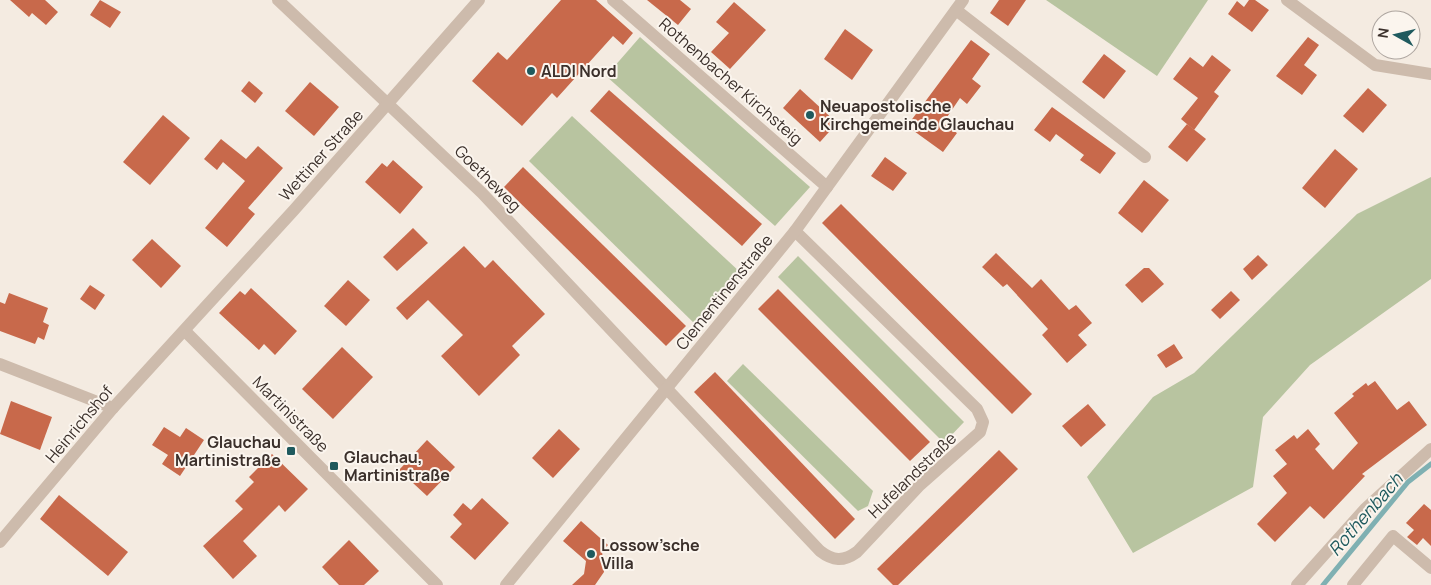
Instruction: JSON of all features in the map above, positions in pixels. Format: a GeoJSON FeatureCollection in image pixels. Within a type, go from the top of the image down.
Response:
{"type":"FeatureCollection","features":[{"type":"Feature","properties":{"kind":"street","name":"Goetheweg"},"geometry":{"type":"LineString","coordinates":[[278,0],[482,193],[667,388]]}},
{"type":"Feature","properties":{"kind":"street","name":"Wettiner Straße"},"geometry":{"type":"LineString","coordinates":[[185,331],[479,0]]}},
{"type":"Feature","properties":{"kind":"street","name":"Rothenbacher Kirchsteig"},"geometry":{"type":"LineString","coordinates":[[613,0],[827,187]]}},
{"type":"Feature","properties":{"kind":"street"},"geometry":{"type":"LineString","coordinates":[[1287,0],[1375,65],[1431,74]]}},
{"type":"Feature","properties":{"kind":"street","name":"Clementinenstraße"},"geometry":{"type":"LineString","coordinates":[[506,585],[795,231],[959,5],[1145,157]]}},
{"type":"Feature","properties":{"kind":"street","name":"Hufelandstraße"},"geometry":{"type":"LineString","coordinates":[[667,388],[820,551],[828,557],[840,560],[849,558],[857,552],[920,485],[980,432],[983,422],[981,413],[795,231]]}},
{"type":"Feature","properties":{"kind":"street","name":"Heinrichshof"},"geometry":{"type":"LineString","coordinates":[[0,542],[113,408],[185,331]]}},
{"type":"Feature","properties":{"kind":"street","name":"Martinistraße"},"geometry":{"type":"LineString","coordinates":[[185,331],[437,585]]}},
{"type":"Feature","properties":{"kind":"street"},"geometry":{"type":"LineString","coordinates":[[0,364],[113,408]]}},
{"type":"Feature","properties":{"kind":"street"},"geometry":{"type":"LineString","coordinates":[[1297,585],[1365,509],[1431,449]]}},
{"type":"Feature","properties":{"kind":"street"},"geometry":{"type":"LineString","coordinates":[[1353,585],[1393,536],[1431,568]]}},
{"type":"Feature","properties":{"kind":"green space"},"geometry":{"type":"Polygon","coordinates":[[[1046,0],[1208,0],[1157,76],[1046,0]]]}},
{"type":"Feature","properties":{"kind":"green space"},"geometry":{"type":"Polygon","coordinates":[[[640,37],[810,187],[775,226],[606,76],[640,37]]]}},
{"type":"Feature","properties":{"kind":"green space"},"geometry":{"type":"Polygon","coordinates":[[[572,116],[741,273],[698,327],[529,161],[572,116]]]}},
{"type":"Feature","properties":{"kind":"green space"},"geometry":{"type":"Polygon","coordinates":[[[1431,177],[1431,279],[1310,365],[1263,417],[1253,487],[1133,553],[1087,477],[1153,397],[1194,373],[1357,214],[1431,177]]]}},
{"type":"Feature","properties":{"kind":"green space"},"geometry":{"type":"Polygon","coordinates":[[[798,256],[964,422],[944,443],[778,277],[798,256]]]}},
{"type":"Feature","properties":{"kind":"green space"},"geometry":{"type":"Polygon","coordinates":[[[743,364],[873,491],[868,506],[858,511],[727,381],[743,364]]]}},
{"type":"Feature","properties":{"kind":"building"},"geometry":{"type":"Polygon","coordinates":[[[10,0],[45,0],[58,12],[46,25],[32,13],[29,17],[10,0]]]}},
{"type":"Feature","properties":{"kind":"building"},"geometry":{"type":"Polygon","coordinates":[[[100,0],[121,12],[110,28],[90,15],[100,0]]]}},
{"type":"Feature","properties":{"kind":"building","name":"ALDI Nord"},"geometry":{"type":"Polygon","coordinates":[[[561,0],[596,0],[633,33],[623,45],[613,36],[557,98],[552,93],[522,126],[472,81],[498,52],[507,60],[561,0]]]}},
{"type":"Feature","properties":{"kind":"building"},"geometry":{"type":"Polygon","coordinates":[[[647,0],[680,0],[691,9],[678,25],[647,0]]]}},
{"type":"Feature","properties":{"kind":"building"},"geometry":{"type":"Polygon","coordinates":[[[999,0],[1026,0],[1008,26],[990,13],[999,0]]]}},
{"type":"Feature","properties":{"kind":"building"},"geometry":{"type":"Polygon","coordinates":[[[1249,0],[1255,0],[1269,10],[1252,32],[1228,14],[1237,1],[1244,7],[1249,0]]]}},
{"type":"Feature","properties":{"kind":"building"},"geometry":{"type":"Polygon","coordinates":[[[734,2],[766,30],[730,69],[711,52],[729,33],[716,22],[734,2]]]}},
{"type":"Feature","properties":{"kind":"building"},"geometry":{"type":"Polygon","coordinates":[[[845,29],[873,50],[852,80],[824,59],[845,29]]]}},
{"type":"Feature","properties":{"kind":"building"},"geometry":{"type":"Polygon","coordinates":[[[1308,37],[1319,45],[1304,65],[1317,75],[1302,95],[1276,76],[1308,37]]]}},
{"type":"Feature","properties":{"kind":"building"},"geometry":{"type":"Polygon","coordinates":[[[971,40],[990,54],[972,79],[981,86],[967,104],[960,98],[943,123],[957,133],[943,152],[907,126],[971,40]]]}},
{"type":"Feature","properties":{"kind":"building"},"geometry":{"type":"Polygon","coordinates":[[[1104,54],[1126,71],[1104,99],[1082,82],[1104,54]]]}},
{"type":"Feature","properties":{"kind":"building"},"geometry":{"type":"Polygon","coordinates":[[[1212,55],[1231,70],[1214,92],[1219,96],[1194,130],[1181,119],[1198,98],[1173,79],[1190,57],[1203,67],[1212,55]]]}},
{"type":"Feature","properties":{"kind":"building"},"geometry":{"type":"Polygon","coordinates":[[[249,81],[263,93],[255,103],[241,91],[249,81]]]}},
{"type":"Feature","properties":{"kind":"building"},"geometry":{"type":"Polygon","coordinates":[[[310,82],[339,107],[314,136],[285,111],[310,82]]]}},
{"type":"Feature","properties":{"kind":"building"},"geometry":{"type":"Polygon","coordinates":[[[1368,88],[1387,105],[1363,133],[1343,116],[1368,88]]]}},
{"type":"Feature","properties":{"kind":"building","name":"Neuapostolische Kirchgemeinde Glauchau"},"geometry":{"type":"Polygon","coordinates":[[[800,89],[837,123],[820,142],[783,108],[800,89]]]}},
{"type":"Feature","properties":{"kind":"building"},"geometry":{"type":"Polygon","coordinates":[[[609,90],[762,224],[742,246],[590,111],[609,90]]]}},
{"type":"Feature","properties":{"kind":"building"},"geometry":{"type":"Polygon","coordinates":[[[1052,107],[1116,153],[1100,174],[1080,160],[1084,155],[1056,134],[1050,142],[1034,130],[1052,107]]]}},
{"type":"Feature","properties":{"kind":"building"},"geometry":{"type":"Polygon","coordinates":[[[163,115],[190,138],[150,185],[123,162],[163,115]]]}},
{"type":"Feature","properties":{"kind":"building"},"geometry":{"type":"Polygon","coordinates":[[[1187,124],[1206,139],[1187,162],[1168,147],[1187,124]]]}},
{"type":"Feature","properties":{"kind":"building"},"geometry":{"type":"Polygon","coordinates":[[[221,139],[246,159],[258,146],[283,168],[248,208],[255,214],[227,247],[205,228],[245,181],[223,162],[217,170],[204,159],[221,139]]]}},
{"type":"Feature","properties":{"kind":"building"},"geometry":{"type":"Polygon","coordinates":[[[1335,149],[1358,169],[1325,208],[1302,188],[1335,149]]]}},
{"type":"Feature","properties":{"kind":"building"},"geometry":{"type":"Polygon","coordinates":[[[885,157],[907,173],[893,191],[871,176],[885,157]]]}},
{"type":"Feature","properties":{"kind":"building"},"geometry":{"type":"Polygon","coordinates":[[[393,160],[423,187],[400,214],[365,182],[382,163],[387,167],[393,160]]]}},
{"type":"Feature","properties":{"kind":"building"},"geometry":{"type":"Polygon","coordinates":[[[523,167],[686,326],[666,346],[504,187],[523,167]]]}},
{"type":"Feature","properties":{"kind":"building"},"geometry":{"type":"Polygon","coordinates":[[[1144,180],[1169,200],[1142,233],[1118,213],[1144,180]]]}},
{"type":"Feature","properties":{"kind":"building"},"geometry":{"type":"Polygon","coordinates":[[[841,204],[1032,394],[1012,414],[822,223],[841,204]]]}},
{"type":"Feature","properties":{"kind":"building"},"geometry":{"type":"Polygon","coordinates":[[[413,228],[428,243],[397,271],[383,257],[413,228]]]}},
{"type":"Feature","properties":{"kind":"building"},"geometry":{"type":"Polygon","coordinates":[[[152,239],[181,266],[161,288],[132,260],[152,239]]]}},
{"type":"Feature","properties":{"kind":"building"},"geometry":{"type":"Polygon","coordinates":[[[464,246],[485,268],[493,260],[545,314],[512,346],[520,355],[479,396],[441,356],[463,335],[428,300],[407,320],[396,308],[464,246]]]}},
{"type":"Feature","properties":{"kind":"building"},"geometry":{"type":"Polygon","coordinates":[[[996,253],[1032,288],[1041,279],[1069,310],[1076,305],[1092,323],[1078,335],[1087,345],[1067,363],[1042,335],[1048,329],[1007,284],[1003,287],[982,267],[996,253]]]}},
{"type":"Feature","properties":{"kind":"building"},"geometry":{"type":"Polygon","coordinates":[[[1258,255],[1268,265],[1252,280],[1243,269],[1258,255]]]}},
{"type":"Feature","properties":{"kind":"building"},"geometry":{"type":"Polygon","coordinates":[[[1144,268],[1149,268],[1164,284],[1142,303],[1125,285],[1144,268]]]}},
{"type":"Feature","properties":{"kind":"building"},"geometry":{"type":"Polygon","coordinates":[[[348,280],[370,300],[346,326],[324,306],[348,280]]]}},
{"type":"Feature","properties":{"kind":"building"},"geometry":{"type":"Polygon","coordinates":[[[90,285],[105,295],[95,310],[80,299],[90,285]]]}},
{"type":"Feature","properties":{"kind":"building"},"geometry":{"type":"Polygon","coordinates":[[[251,288],[297,331],[275,355],[264,344],[259,350],[219,313],[240,291],[245,295],[251,288]]]}},
{"type":"Feature","properties":{"kind":"building"},"geometry":{"type":"Polygon","coordinates":[[[778,289],[930,442],[910,461],[758,309],[778,289]]]}},
{"type":"Feature","properties":{"kind":"building"},"geometry":{"type":"Polygon","coordinates":[[[1231,291],[1240,300],[1220,319],[1211,310],[1231,291]]]}},
{"type":"Feature","properties":{"kind":"building"},"geometry":{"type":"Polygon","coordinates":[[[9,293],[48,308],[43,322],[49,325],[44,340],[38,337],[35,344],[0,331],[0,302],[5,304],[9,293]]]}},
{"type":"Feature","properties":{"kind":"building"},"geometry":{"type":"Polygon","coordinates":[[[1174,344],[1183,358],[1166,368],[1157,355],[1174,344]]]}},
{"type":"Feature","properties":{"kind":"building"},"geometry":{"type":"Polygon","coordinates":[[[342,347],[373,377],[333,419],[302,389],[342,347]]]}},
{"type":"Feature","properties":{"kind":"building"},"geometry":{"type":"Polygon","coordinates":[[[715,372],[855,519],[835,539],[694,392],[715,372]]]}},
{"type":"Feature","properties":{"kind":"building"},"geometry":{"type":"Polygon","coordinates":[[[1375,381],[1397,410],[1409,401],[1427,425],[1362,474],[1365,476],[1324,519],[1310,506],[1275,542],[1257,524],[1287,493],[1273,476],[1287,464],[1275,450],[1294,435],[1297,439],[1308,429],[1320,444],[1315,449],[1333,470],[1358,443],[1334,413],[1354,396],[1352,394],[1366,383],[1368,386],[1375,381]]]}},
{"type":"Feature","properties":{"kind":"building"},"geometry":{"type":"Polygon","coordinates":[[[11,401],[52,417],[40,450],[0,434],[11,401]]]}},
{"type":"Feature","properties":{"kind":"building"},"geometry":{"type":"Polygon","coordinates":[[[1088,404],[1106,425],[1081,447],[1062,426],[1088,404]]]}},
{"type":"Feature","properties":{"kind":"building"},"geometry":{"type":"Polygon","coordinates":[[[164,427],[180,437],[186,428],[204,440],[180,476],[162,464],[168,455],[152,445],[164,427]]]}},
{"type":"Feature","properties":{"kind":"building"},"geometry":{"type":"Polygon","coordinates":[[[559,429],[580,449],[553,478],[532,458],[559,429]]]}},
{"type":"Feature","properties":{"kind":"building"},"geometry":{"type":"Polygon","coordinates":[[[427,440],[455,467],[427,496],[399,470],[427,440]]]}},
{"type":"Feature","properties":{"kind":"building"},"geometry":{"type":"Polygon","coordinates":[[[999,450],[1018,469],[898,585],[893,585],[877,569],[999,450]]]}},
{"type":"Feature","properties":{"kind":"building"},"geometry":{"type":"Polygon","coordinates":[[[272,454],[308,489],[285,512],[279,505],[243,541],[257,556],[233,579],[203,546],[243,509],[235,501],[254,482],[249,477],[272,454]]]}},
{"type":"Feature","properties":{"kind":"building"},"geometry":{"type":"Polygon","coordinates":[[[59,495],[128,552],[108,576],[40,519],[59,495]]]}},
{"type":"Feature","properties":{"kind":"building"},"geometry":{"type":"Polygon","coordinates":[[[482,498],[509,523],[475,560],[450,537],[462,524],[453,515],[463,503],[471,510],[482,498]]]}},
{"type":"Feature","properties":{"kind":"building"},"geometry":{"type":"Polygon","coordinates":[[[1424,504],[1431,510],[1431,546],[1423,538],[1417,545],[1407,537],[1414,530],[1406,523],[1424,504]]]}},
{"type":"Feature","properties":{"kind":"building","name":"Lossow’sche Villa"},"geometry":{"type":"Polygon","coordinates":[[[581,521],[608,545],[602,551],[604,572],[595,585],[572,585],[584,574],[586,561],[563,541],[581,521]]]}},
{"type":"Feature","properties":{"kind":"building"},"geometry":{"type":"Polygon","coordinates":[[[349,540],[379,571],[364,585],[339,585],[322,567],[349,540]]]}},
{"type":"Feature","properties":{"kind":"waterway","name":"Rothenbach"},"geometry":{"type":"LineString","coordinates":[[1323,585],[1408,482],[1431,464]]}},
{"type":"Feature","properties":{"kind":"place","name":"ALDI Nord"},"geometry":{"type":"Point","coordinates":[531,71]}},
{"type":"Feature","properties":{"kind":"place","name":"Neuapostolische Kirchgemeinde Glauchau"},"geometry":{"type":"Point","coordinates":[810,115]}},
{"type":"Feature","properties":{"kind":"place","name":"Glauchau Martinistraße"},"geometry":{"type":"Point","coordinates":[291,451]}},
{"type":"Feature","properties":{"kind":"place","name":"Glauchau, Martinistraße"},"geometry":{"type":"Point","coordinates":[334,466]}},
{"type":"Feature","properties":{"kind":"place","name":"Lossow’sche Villa"},"geometry":{"type":"Point","coordinates":[591,554]}}]}
